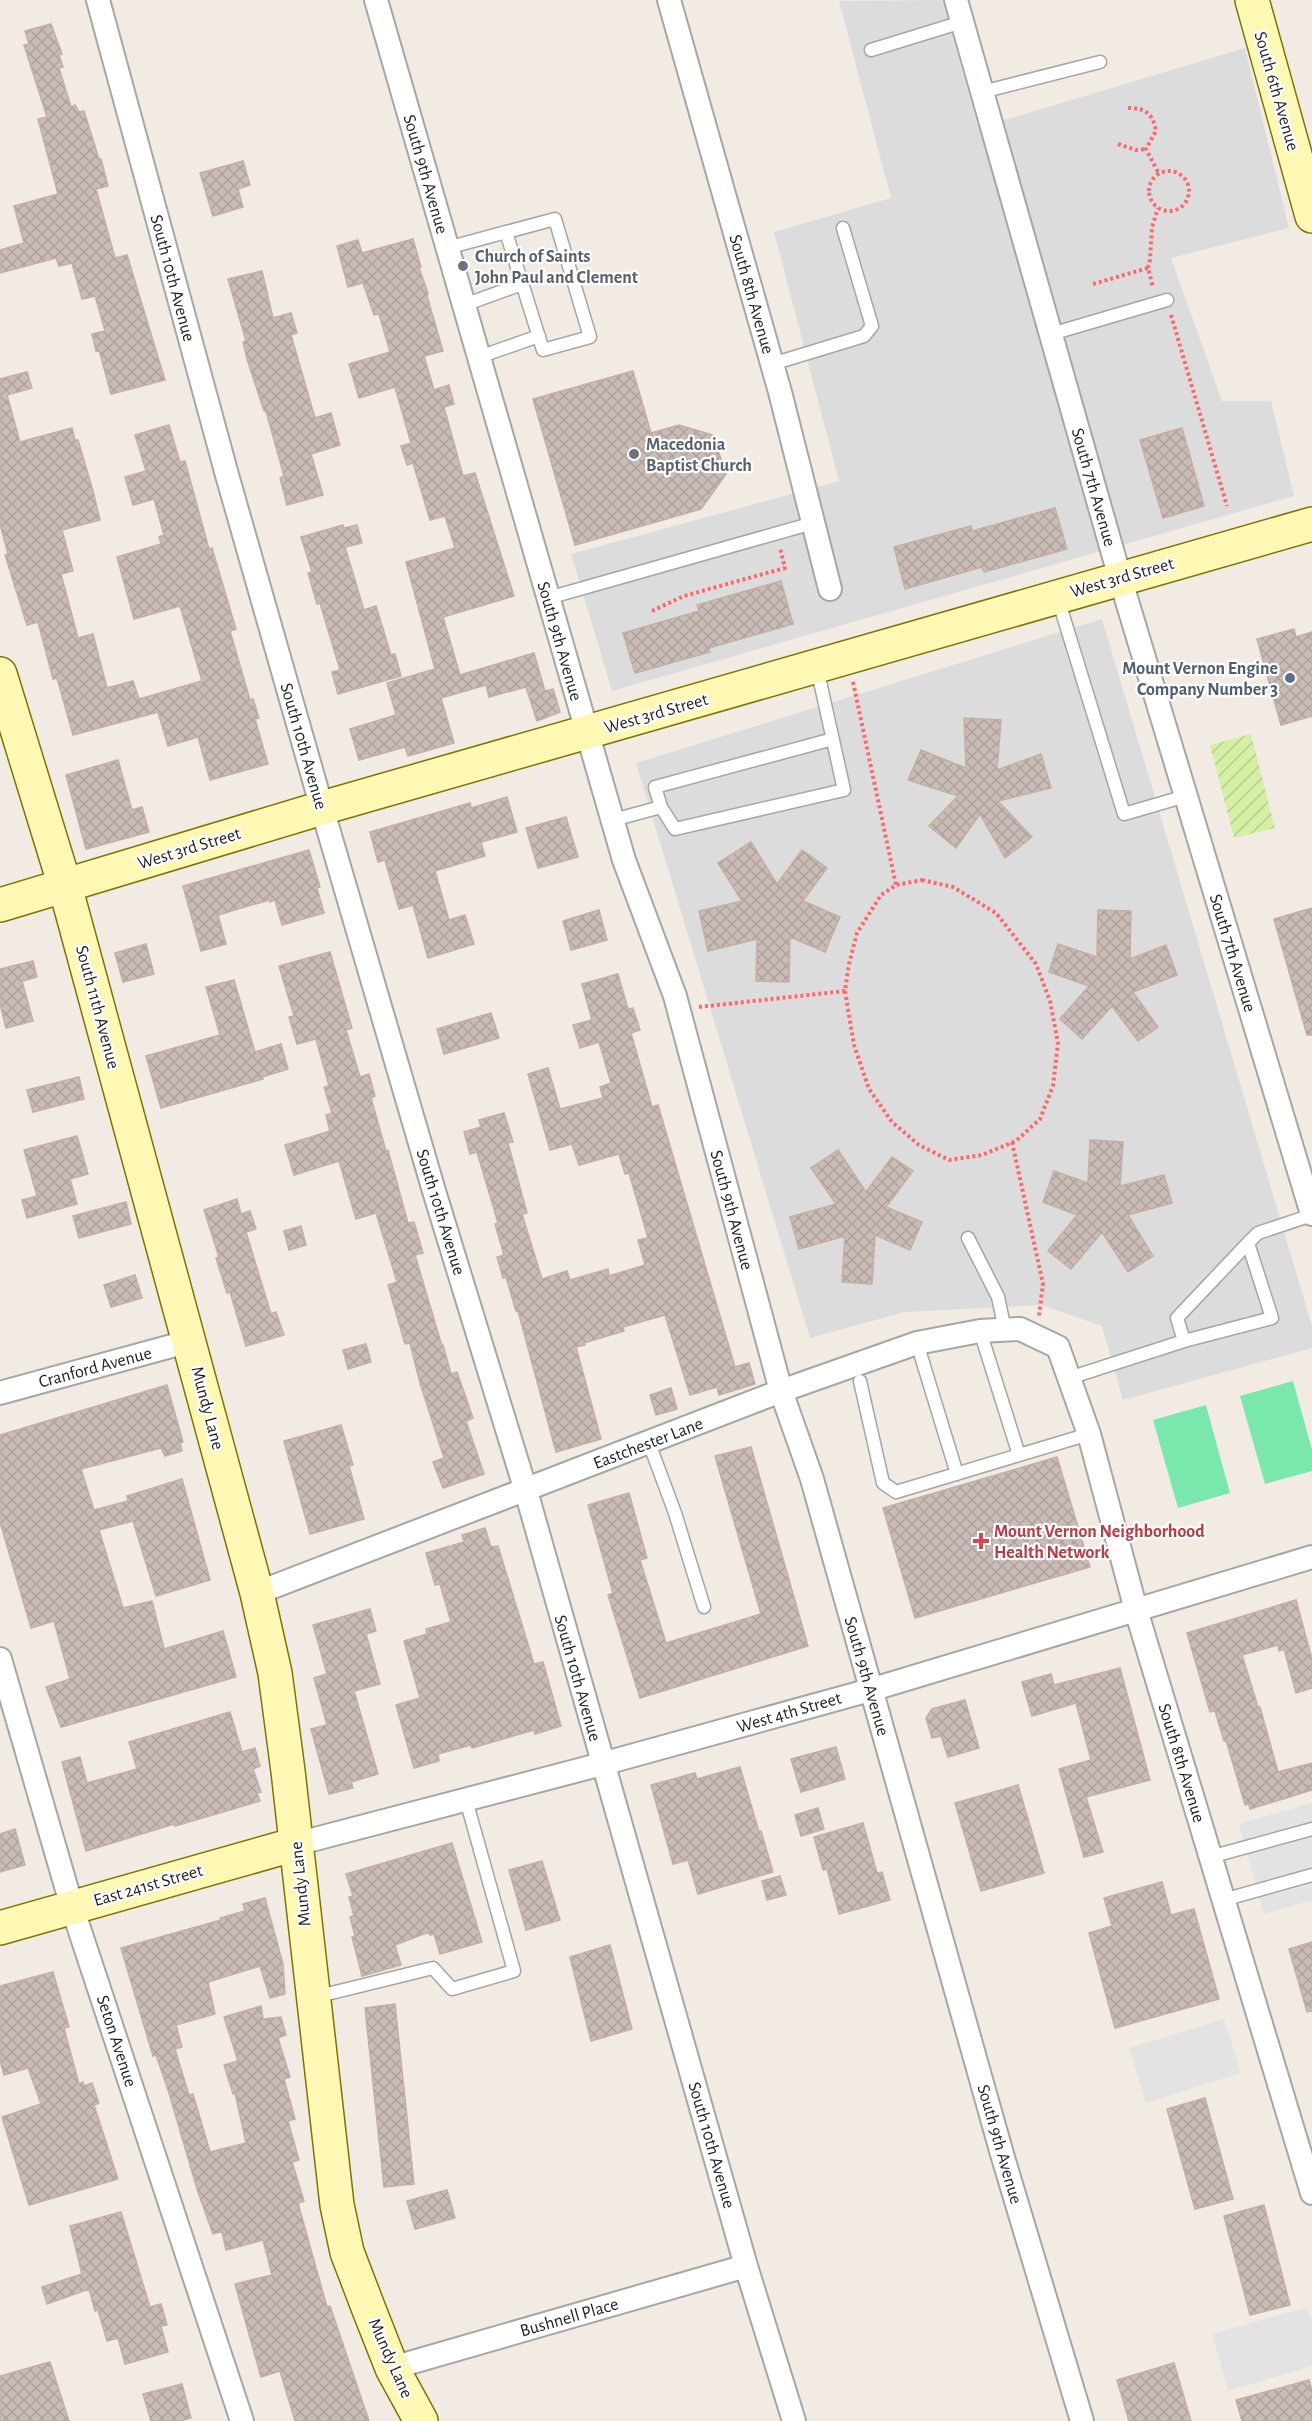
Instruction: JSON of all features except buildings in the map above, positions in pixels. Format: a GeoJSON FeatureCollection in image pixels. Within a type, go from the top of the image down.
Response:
{"type":"FeatureCollection","features":[{"type":"Feature","properties":{"kind":"street","name":"South 10th Avenue"},"geometry":{"type":"LineString","coordinates":[[98,0],[224,464],[322,807],[434,1191],[526,1491],[746,2266],[794,2421]]}},
{"type":"Feature","properties":{"kind":"street","name":"South 9th Avenue"},"geometry":{"type":"LineString","coordinates":[[376,0],[624,860],[675,996],[781,1391],[812,1479],[1002,2154],[1082,2421]]}},
{"type":"Feature","properties":{"kind":"street","name":"South 8th Avenue"},"geometry":{"type":"LineString","coordinates":[[669,0],[772,364],[830,589]]}},
{"type":"Feature","properties":{"kind":"street","name":"South 7th Avenue"},"geometry":{"type":"LineString","coordinates":[[956,0],[1120,578],[1312,1215]]}},
{"type":"Feature","properties":{"kind":"street","name":"South 6th Avenue"},"geometry":{"type":"LineString","coordinates":[[1252,0],[1312,216]]}},
{"type":"Feature","properties":{"kind":"street","name":"West 3rd Street"},"geometry":{"type":"LineString","coordinates":[[0,905],[322,807],[1312,524]]}},
{"type":"Feature","properties":{"kind":"street","name":"South 11th Avenue"},"geometry":{"type":"LineString","coordinates":[[0,674],[65,886],[190,1341]]}},
{"type":"Feature","properties":{"kind":"street","name":"Eastchester Lane"},"geometry":{"type":"LineString","coordinates":[[257,1593],[781,1391],[917,1343],[980,1331],[1020,1329],[1041,1339]]}},
{"type":"Feature","properties":{"kind":"street","name":"South 8th Avenue"},"geometry":{"type":"LineString","coordinates":[[1041,1339],[1058,1347],[1089,1434],[1136,1610],[1312,2193]]}},
{"type":"Feature","properties":{"kind":"street","name":"Cranford Avenue"},"geometry":{"type":"LineString","coordinates":[[0,1393],[190,1341]]}},
{"type":"Feature","properties":{"kind":"street","name":"Mundy Lane"},"geometry":{"type":"LineString","coordinates":[[190,1341],[257,1593],[275,1673],[337,2205],[347,2252],[392,2368],[421,2421]]}},
{"type":"Feature","properties":{"kind":"street","name":"West 4th Street"},"geometry":{"type":"LineString","coordinates":[[296,1844],[602,1764],[870,1690],[1312,1557]]}},
{"type":"Feature","properties":{"kind":"street","name":"Seton Avenue"},"geometry":{"type":"LineString","coordinates":[[0,1659],[72,1907],[242,2421]]}},
{"type":"Feature","properties":{"kind":"street","name":"East 241st Street"},"geometry":{"type":"LineString","coordinates":[[0,1928],[296,1844]]}},
{"type":"Feature","properties":{"kind":"street","name":"Bushnell Place"},"geometry":{"type":"LineString","coordinates":[[392,2368],[746,2266]]}},
{"type":"Feature","properties":{"kind":"lane"},"geometry":{"type":"LineString","coordinates":[[872,50],[962,22]]}},
{"type":"Feature","properties":{"kind":"lane"},"geometry":{"type":"LineString","coordinates":[[982,92],[1100,62]]}},
{"type":"Feature","properties":{"kind":"lane"},"geometry":{"type":"LineString","coordinates":[[447,248],[506,232],[555,219],[590,337],[543,350],[506,232]]}},
{"type":"Feature","properties":{"kind":"lane"},"geometry":{"type":"LineString","coordinates":[[772,364],[864,336],[872,326],[843,228]]}},
{"type":"Feature","properties":{"kind":"lane"},"geometry":{"type":"LineString","coordinates":[[464,305],[522,284]]}},
{"type":"Feature","properties":{"kind":"lane"},"geometry":{"type":"LineString","coordinates":[[1051,334],[1162,302]]}},
{"type":"Feature","properties":{"kind":"lane"},"geometry":{"type":"LineString","coordinates":[[479,357],[538,336]]}},
{"type":"Feature","properties":{"kind":"lane"},"geometry":{"type":"LineString","coordinates":[[548,598],[813,523]]}},
{"type":"Feature","properties":{"kind":"lane"},"geometry":{"type":"LineString","coordinates":[[1057,596],[1124,814],[1186,796]]}},
{"type":"Feature","properties":{"kind":"lane"},"geometry":{"type":"LineString","coordinates":[[816,667],[833,739],[844,790],[675,829],[661,807],[656,787],[833,739]]}},
{"type":"Feature","properties":{"kind":"lane"},"geometry":{"type":"LineString","coordinates":[[613,820],[661,807]]}},
{"type":"Feature","properties":{"kind":"lane"},"geometry":{"type":"LineString","coordinates":[[1184,1341],[1177,1318],[1258,1233],[1312,1215]]}},
{"type":"Feature","properties":{"kind":"lane"},"geometry":{"type":"LineString","coordinates":[[968,1238],[998,1297],[1005,1330]]}},
{"type":"Feature","properties":{"kind":"lane"},"geometry":{"type":"LineString","coordinates":[[1069,1378],[1184,1341],[1272,1318],[1248,1243]]}},
{"type":"Feature","properties":{"kind":"lane"},"geometry":{"type":"LineString","coordinates":[[980,1331],[1019,1455]]}},
{"type":"Feature","properties":{"kind":"lane"},"geometry":{"type":"LineString","coordinates":[[917,1343],[957,1474]]}},
{"type":"Feature","properties":{"kind":"lane"},"geometry":{"type":"LineString","coordinates":[[860,1381],[883,1483],[896,1492],[1089,1434]]}},
{"type":"Feature","properties":{"kind":"lane"},"geometry":{"type":"LineString","coordinates":[[649,1443],[675,1513],[704,1607]]}},
{"type":"Feature","properties":{"kind":"lane"},"geometry":{"type":"LineString","coordinates":[[312,1998],[433,1968],[452,1989],[514,1971],[465,1800]]}},
{"type":"Feature","properties":{"kind":"lane"},"geometry":{"type":"LineString","coordinates":[[1210,1857],[1312,1829]]}},
{"type":"Feature","properties":{"kind":"lane"},"geometry":{"type":"LineString","coordinates":[[1223,1900],[1312,1875]]}},
{"type":"Feature","properties":{"kind":"path"},"geometry":{"type":"LineString","coordinates":[[1128,108],[1147,111],[1154,118],[1156,131],[1146,149]]}},
{"type":"Feature","properties":{"kind":"path"},"geometry":{"type":"LineString","coordinates":[[1118,144],[1136,150],[1146,149]]}},
{"type":"Feature","properties":{"kind":"path"},"geometry":{"type":"LineString","coordinates":[[1146,149],[1159,174]]}},
{"type":"Feature","properties":{"kind":"path"},"geometry":{"type":"LineString","coordinates":[[1170,171],[1182,175],[1189,186],[1188,200],[1178,210],[1165,211],[1153,204],[1149,192],[1153,180],[1159,174],[1170,171]]}},
{"type":"Feature","properties":{"kind":"path"},"geometry":{"type":"LineString","coordinates":[[1158,208],[1152,227],[1148,268],[1162,302],[1227,506]]}},
{"type":"Feature","properties":{"kind":"path"},"geometry":{"type":"LineString","coordinates":[[1093,284],[1148,268]]}},
{"type":"Feature","properties":{"kind":"path"},"geometry":{"type":"LineString","coordinates":[[651,611],[684,596],[785,568],[776,533]]}},
{"type":"Feature","properties":{"kind":"path"},"geometry":{"type":"LineString","coordinates":[[847,658],[896,885]]}},
{"type":"Feature","properties":{"kind":"path"},"geometry":{"type":"LineString","coordinates":[[922,879],[953,887],[996,913],[1036,964],[1050,1001],[1058,1043],[1053,1086],[1040,1119],[1012,1142],[982,1155],[949,1160],[919,1145],[892,1122],[869,1089],[855,1045],[845,992],[857,933],[881,895],[896,885],[922,879]]}},
{"type":"Feature","properties":{"kind":"path"},"geometry":{"type":"LineString","coordinates":[[699,1007],[845,992]]}},
{"type":"Feature","properties":{"kind":"path"},"geometry":{"type":"LineString","coordinates":[[1012,1142],[1043,1284],[1041,1339]]}},
{"type":"Feature","properties":{"kind":"shaded area"},"geometry":{"type":"Polygon","coordinates":[[[942,0],[978,128],[1245,48],[1289,228],[1171,258],[1222,401],[1271,401],[1294,496],[612,691],[571,554],[839,481],[774,232],[891,198],[839,1],[942,0]]]}},
{"type":"Feature","properties":{"kind":"shaded area"},"geometry":{"type":"Polygon","coordinates":[[[1102,619],[1312,1326],[1312,1348],[1123,1400],[1102,1326],[1041,1305],[905,1312],[810,1338],[636,763],[1102,619]]]}},
{"type":"Feature","properties":{"kind":"shaded area"},"geometry":{"type":"Polygon","coordinates":[[[1312,1803],[1312,1900],[1264,1914],[1239,1824],[1312,1803]]]}},
{"type":"Feature","properties":{"kind":"shaded area"},"geometry":{"type":"Polygon","coordinates":[[[1224,2019],[1241,2073],[1146,2103],[1129,2048],[1224,2019]]]}},
{"type":"Feature","properties":{"kind":"shaded area"},"geometry":{"type":"Polygon","coordinates":[[[1307,2307],[1312,2322],[1312,2366],[1228,2391],[1212,2334],[1307,2307]]]}},
{"type":"Feature","properties":{"kind":"green space"},"geometry":{"type":"Polygon","coordinates":[[[1251,734],[1275,828],[1234,838],[1210,745],[1251,734]]]}},
{"type":"Feature","properties":{"kind":"green space"},"geometry":{"type":"Polygon","coordinates":[[[1293,1381],[1312,1450],[1312,1471],[1265,1484],[1240,1396],[1293,1381]]]}},
{"type":"Feature","properties":{"kind":"green space"},"geometry":{"type":"Polygon","coordinates":[[[1206,1405],[1230,1493],[1178,1508],[1153,1420],[1206,1405]]]}},
{"type":"Feature","properties":{"kind":"place","name":"Church of Saints John Paul and Clement"},"geometry":{"type":"Point","coordinates":[463,266]}},
{"type":"Feature","properties":{"kind":"place","name":"Macedonia Baptist Church"},"geometry":{"type":"Point","coordinates":[634,454]}},
{"type":"Feature","properties":{"kind":"place","name":"Mount Vernon Engine Company Number 3"},"geometry":{"type":"Point","coordinates":[1290,678]}},
{"type":"Feature","properties":{"kind":"place","name":"Mount Vernon Neighborhood Health Network"},"geometry":{"type":"Point","coordinates":[981,1541]}}]}
